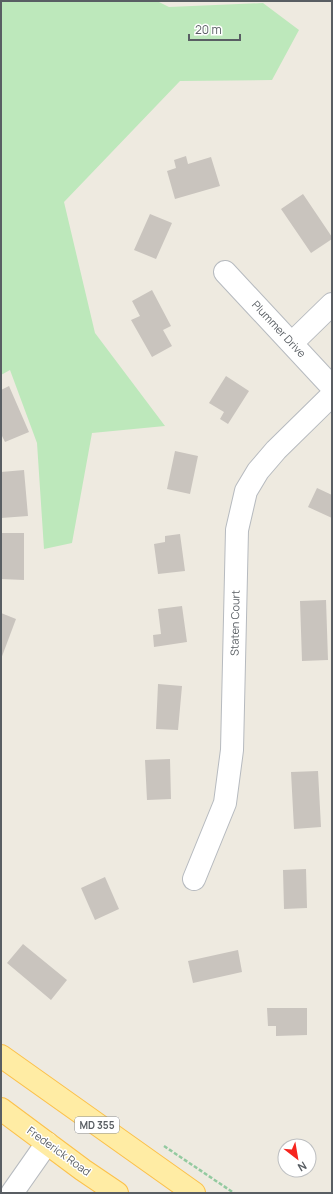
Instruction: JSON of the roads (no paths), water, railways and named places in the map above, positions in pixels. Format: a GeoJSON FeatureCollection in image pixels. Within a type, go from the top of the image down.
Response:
{"type":"FeatureCollection","features":[{"type":"Feature","properties":{"kind":"main road","name":"MD 355"},"geometry":{"type":"LineString","coordinates":[[1,1056],[194,1193]]}},
{"type":"Feature","properties":{"kind":"main road","name":"Frederick Road"},"geometry":{"type":"LineString","coordinates":[[1,1109],[117,1193]]}},
{"type":"Feature","properties":{"kind":"street","name":"Plummer Drive"},"geometry":{"type":"LineString","coordinates":[[225,272],[332,387]]}},
{"type":"Feature","properties":{"kind":"street"},"geometry":{"type":"LineString","coordinates":[[292,343],[332,304]]}},
{"type":"Feature","properties":{"kind":"street","name":"Staten Court"},"geometry":{"type":"LineString","coordinates":[[194,879],[225,803],[232,750],[236,530],[246,491],[258,471],[276,450],[332,395]]}},
{"type":"Feature","properties":{"kind":"street"},"geometry":{"type":"LineString","coordinates":[[12,1193],[47,1143]]}}]}
